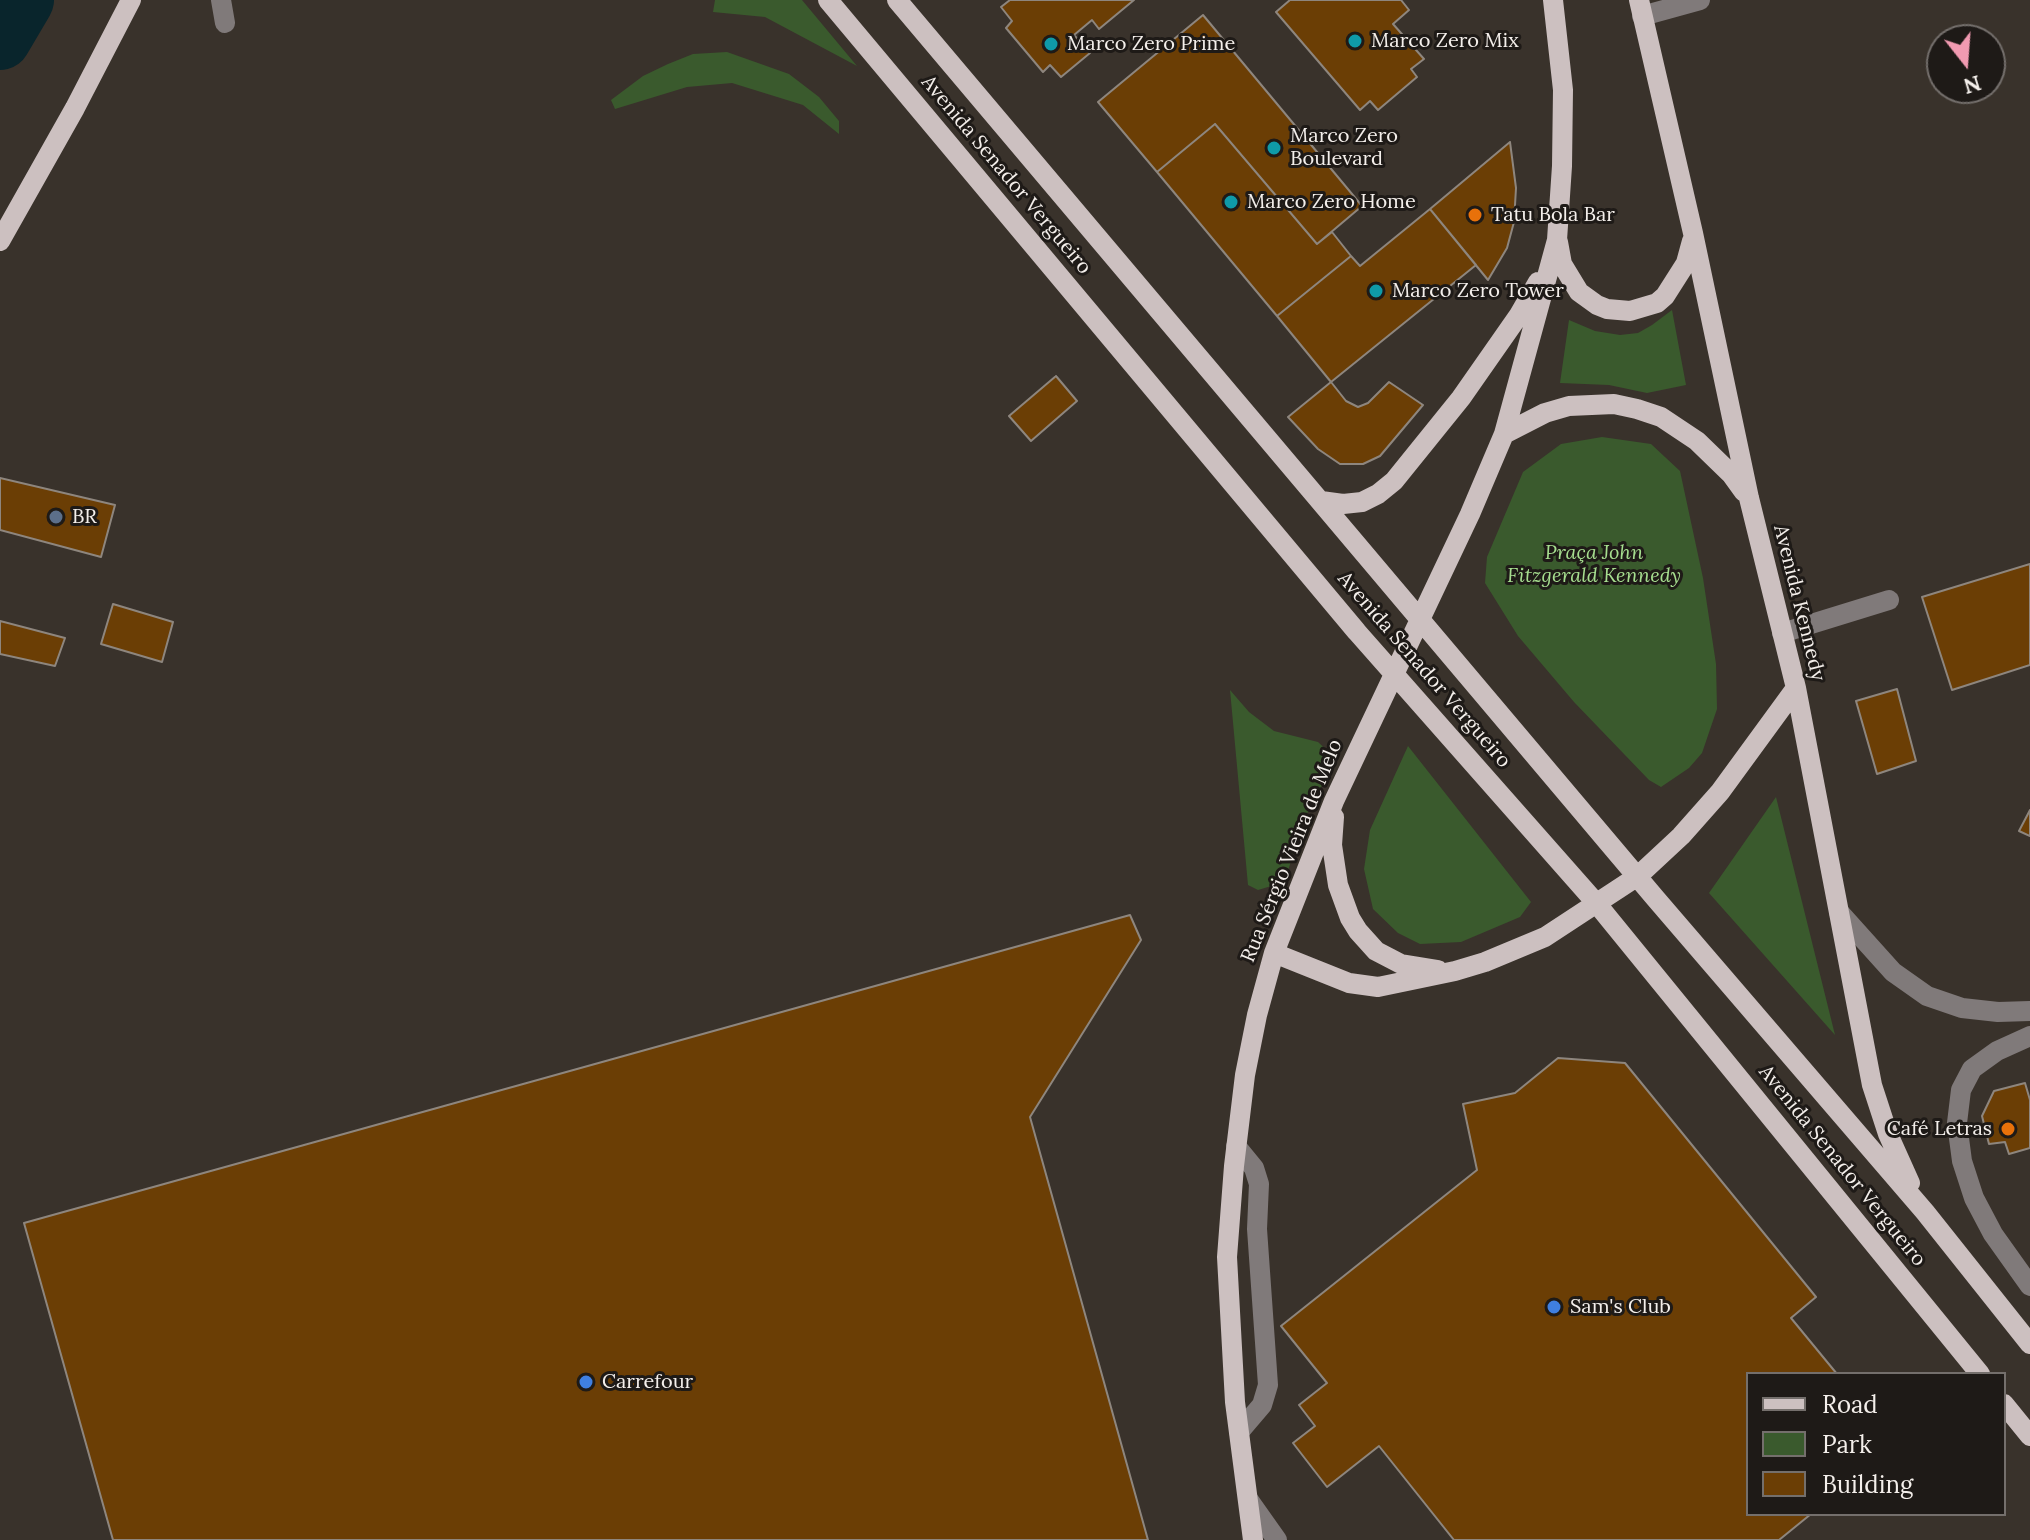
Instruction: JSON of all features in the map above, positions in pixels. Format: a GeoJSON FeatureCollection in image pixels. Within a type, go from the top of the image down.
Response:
{"type":"FeatureCollection","features":[{"type":"Feature","properties":{"kind":"main road"},"geometry":{"type":"LineString","coordinates":[[0,241],[83,94],[131,0]]}},
{"type":"Feature","properties":{"kind":"main road","name":"Avenida Senador Vergueiro"},"geometry":{"type":"LineString","coordinates":[[828,0],[1393,674],[1597,904],[1978,1372]]}},
{"type":"Feature","properties":{"kind":"main road","name":"Avenida Senador Vergueiro"},"geometry":{"type":"LineString","coordinates":[[897,0],[1925,1212],[2030,1344]]}},
{"type":"Feature","properties":{"kind":"main road"},"geometry":{"type":"LineString","coordinates":[[1420,620],[1504,434],[1555,249],[1562,166],[1563,90],[1553,0]]}},
{"type":"Feature","properties":{"kind":"main road","name":"Avenida Kennedy"},"geometry":{"type":"LineString","coordinates":[[1640,8],[1693,233],[1749,498],[1796,688],[1872,1085],[1897,1157],[1925,1212]]}},
{"type":"Feature","properties":{"kind":"main road"},"geometry":{"type":"LineString","coordinates":[[1555,249],[1579,292],[1607,309],[1630,311],[1657,303],[1672,288],[1686,263],[1693,233]]}},
{"type":"Feature","properties":{"kind":"main road"},"geometry":{"type":"LineString","coordinates":[[1321,501],[1343,504],[1362,502],[1394,481],[1468,389],[1519,315],[1555,249]]}},
{"type":"Feature","properties":{"kind":"main road"},"geometry":{"type":"LineString","coordinates":[[1504,434],[1545,413],[1569,406],[1614,404],[1637,409],[1661,417],[1697,441],[1731,474],[1749,498]]}},
{"type":"Feature","properties":{"kind":"main road","name":"Rua Sérgio Vieira de Melo"},"geometry":{"type":"LineString","coordinates":[[1253,1540],[1235,1402],[1227,1257],[1245,1075],[1274,953],[1334,801],[1420,620]]}},
{"type":"Feature","properties":{"kind":"main road"},"geometry":{"type":"LineString","coordinates":[[1274,953],[1349,983],[1378,987],[1455,971],[1545,937],[1638,876],[1681,836],[1720,792],[1796,688]]}},
{"type":"Feature","properties":{"kind":"main road"},"geometry":{"type":"LineString","coordinates":[[1334,801],[1334,864],[1343,901],[1358,931],[1376,951],[1401,964],[1455,971]]}},
{"type":"Feature","properties":{"kind":"main road"},"geometry":{"type":"LineString","coordinates":[[2006,1406],[2030,1436]]}},
{"type":"Feature","properties":{"kind":"street"},"geometry":{"type":"LineString","coordinates":[[221,0],[225,23]]}},
{"type":"Feature","properties":{"kind":"street"},"geometry":{"type":"LineString","coordinates":[[1640,8],[1700,0]]}},
{"type":"Feature","properties":{"kind":"street"},"geometry":{"type":"LineString","coordinates":[[1782,633],[1889,600]]}},
{"type":"Feature","properties":{"kind":"street"},"geometry":{"type":"LineString","coordinates":[[1839,912],[1893,972],[1927,996],[1962,1008],[1998,1012],[2030,1011]]}},
{"type":"Feature","properties":{"kind":"street"},"geometry":{"type":"LineString","coordinates":[[2030,1036],[1979,1063],[1968,1075],[1961,1090],[1957,1134],[1966,1178],[1986,1223],[2030,1286]]}},
{"type":"Feature","properties":{"kind":"street"},"geometry":{"type":"LineString","coordinates":[[1236,1146],[1254,1168],[1259,1184],[1257,1229],[1268,1385],[1262,1405],[1239,1432]]}},
{"type":"Feature","properties":{"kind":"street"},"geometry":{"type":"LineString","coordinates":[[1248,1499],[1277,1540]]}},
{"type":"Feature","properties":{"kind":"green space"},"geometry":{"type":"Polygon","coordinates":[[[715,0],[802,0],[857,66],[765,17],[713,12],[715,0]]]}},
{"type":"Feature","properties":{"kind":"green space"},"geometry":{"type":"Polygon","coordinates":[[[727,52],[789,74],[819,97],[839,121],[839,134],[803,105],[732,83],[687,87],[615,109],[611,100],[643,76],[693,54],[727,52]]]}},
{"type":"Feature","properties":{"kind":"green space"},"geometry":{"type":"Polygon","coordinates":[[[1672,310],[1686,385],[1647,393],[1609,385],[1560,383],[1569,320],[1595,331],[1620,335],[1638,333],[1672,310]]]}},
{"type":"Feature","properties":{"kind":"green space","name":"Praça John Fitzgerald Kennedy"},"geometry":{"type":"Polygon","coordinates":[[[1602,437],[1651,444],[1680,471],[1703,578],[1716,664],[1717,709],[1702,753],[1689,768],[1661,787],[1649,780],[1574,702],[1518,636],[1485,583],[1487,557],[1523,472],[1561,444],[1602,437]]]}},
{"type":"Feature","properties":{"kind":"green space"},"geometry":{"type":"Polygon","coordinates":[[[1230,690],[1249,712],[1274,731],[1318,742],[1333,756],[1331,769],[1303,821],[1288,871],[1278,884],[1258,890],[1248,885],[1230,690]]]}},
{"type":"Feature","properties":{"kind":"green space"},"geometry":{"type":"Polygon","coordinates":[[[1408,746],[1531,902],[1520,917],[1461,942],[1420,944],[1398,933],[1373,909],[1364,869],[1370,830],[1408,746]]]}},
{"type":"Feature","properties":{"kind":"green space"},"geometry":{"type":"Polygon","coordinates":[[[1776,797],[1835,1035],[1709,893],[1776,797]]]}},
{"type":"Feature","properties":{"kind":"building","name":"Marco Zero Prime"},"geometry":{"type":"Polygon","coordinates":[[[1010,0],[1134,0],[1099,29],[1092,20],[1074,35],[1090,53],[1061,77],[1050,65],[1043,72],[1006,28],[1012,21],[1001,7],[1010,0]]]}},
{"type":"Feature","properties":{"kind":"building","name":"Marco Zero Mix"},"geometry":{"type":"Polygon","coordinates":[[[1290,0],[1401,0],[1409,10],[1393,24],[1424,59],[1411,69],[1417,77],[1378,110],[1370,101],[1360,110],[1276,12],[1290,0]]]}},
{"type":"Feature","properties":{"kind":"building","name":"Marco Zero Boulevard"},"geometry":{"type":"Polygon","coordinates":[[[1203,15],[1362,206],[1317,244],[1215,124],[1157,172],[1098,102],[1203,15]]]}},
{"type":"Feature","properties":{"kind":"building","name":"Marco Zero Home"},"geometry":{"type":"Polygon","coordinates":[[[1215,124],[1317,244],[1332,232],[1351,256],[1277,316],[1157,172],[1215,124]]]}},
{"type":"Feature","properties":{"kind":"building","name":"Tatu Bola Bar"},"geometry":{"type":"Polygon","coordinates":[[[1510,142],[1516,188],[1514,222],[1507,248],[1488,280],[1430,209],[1510,142]]]}},
{"type":"Feature","properties":{"kind":"building","name":"Marco Zero Tower"},"geometry":{"type":"Polygon","coordinates":[[[1430,209],[1476,265],[1331,382],[1277,316],[1351,256],[1360,266],[1430,209]]]}},
{"type":"Feature","properties":{"kind":"building"},"geometry":{"type":"Polygon","coordinates":[[[1056,376],[1077,401],[1031,441],[1009,416],[1056,376]]]}},
{"type":"Feature","properties":{"kind":"building"},"geometry":{"type":"Polygon","coordinates":[[[1331,382],[1346,401],[1358,407],[1368,403],[1389,382],[1423,405],[1380,456],[1363,464],[1340,464],[1318,449],[1288,417],[1331,382]]]}},
{"type":"Feature","properties":{"kind":"building","name":"BR"},"geometry":{"type":"Polygon","coordinates":[[[0,478],[115,505],[101,557],[0,530],[0,478]]]}},
{"type":"Feature","properties":{"kind":"building"},"geometry":{"type":"Polygon","coordinates":[[[2030,564],[2030,665],[1952,690],[1922,597],[2030,564]]]}},
{"type":"Feature","properties":{"kind":"building"},"geometry":{"type":"Polygon","coordinates":[[[113,604],[173,622],[162,662],[101,644],[113,604]]]}},
{"type":"Feature","properties":{"kind":"building"},"geometry":{"type":"Polygon","coordinates":[[[0,621],[65,638],[55,666],[0,654],[0,621]]]}},
{"type":"Feature","properties":{"kind":"building"},"geometry":{"type":"Polygon","coordinates":[[[1897,689],[1916,761],[1877,774],[1856,701],[1897,689]]]}},
{"type":"Feature","properties":{"kind":"building"},"geometry":{"type":"Polygon","coordinates":[[[2030,810],[2030,836],[2019,831],[2030,810]]]}},
{"type":"Feature","properties":{"kind":"building","name":"Carrefour"},"geometry":{"type":"Polygon","coordinates":[[[1130,915],[1141,940],[1030,1117],[1148,1540],[113,1540],[24,1223],[1130,915]]]}},
{"type":"Feature","properties":{"kind":"building","name":"Sam's Club"},"geometry":{"type":"Polygon","coordinates":[[[1558,1058],[1625,1063],[1816,1297],[1791,1318],[1835,1372],[1746,1372],[1746,1516],[1809,1516],[1779,1540],[1454,1540],[1379,1446],[1327,1487],[1293,1443],[1315,1426],[1299,1405],[1327,1383],[1281,1326],[1477,1170],[1463,1104],[1515,1093],[1558,1058]]]}},
{"type":"Feature","properties":{"kind":"building","name":"Café Letras"},"geometry":{"type":"Polygon","coordinates":[[[2025,1083],[2030,1100],[2030,1148],[2009,1154],[2005,1142],[1989,1144],[1982,1116],[1994,1091],[2025,1083]]]}},
{"type":"Feature","properties":{"kind":"waterway"},"geometry":{"type":"LineString","coordinates":[[0,39],[23,0]]}},
{"type":"Feature","properties":{"kind":"place","name":"Marco Zero Mix"},"geometry":{"type":"Point","coordinates":[1355,41]}},
{"type":"Feature","properties":{"kind":"place","name":"Marco Zero Prime"},"geometry":{"type":"Point","coordinates":[1051,44]}},
{"type":"Feature","properties":{"kind":"place","name":"Marco Zero Boulevard"},"geometry":{"type":"Point","coordinates":[1274,148]}},
{"type":"Feature","properties":{"kind":"place","name":"Marco Zero Home"},"geometry":{"type":"Point","coordinates":[1231,202]}},
{"type":"Feature","properties":{"kind":"place","name":"Tatu Bola Bar"},"geometry":{"type":"Point","coordinates":[1475,215]}},
{"type":"Feature","properties":{"kind":"place","name":"Marco Zero Tower"},"geometry":{"type":"Point","coordinates":[1376,291]}},
{"type":"Feature","properties":{"kind":"place","name":"BR"},"geometry":{"type":"Point","coordinates":[56,517]}},
{"type":"Feature","properties":{"kind":"place","name":"Café Letras"},"geometry":{"type":"Point","coordinates":[2008,1129]}},
{"type":"Feature","properties":{"kind":"place","name":"Sam's Club"},"geometry":{"type":"Point","coordinates":[1554,1307]}},
{"type":"Feature","properties":{"kind":"place","name":"Carrefour"},"geometry":{"type":"Point","coordinates":[586,1382]}}]}
